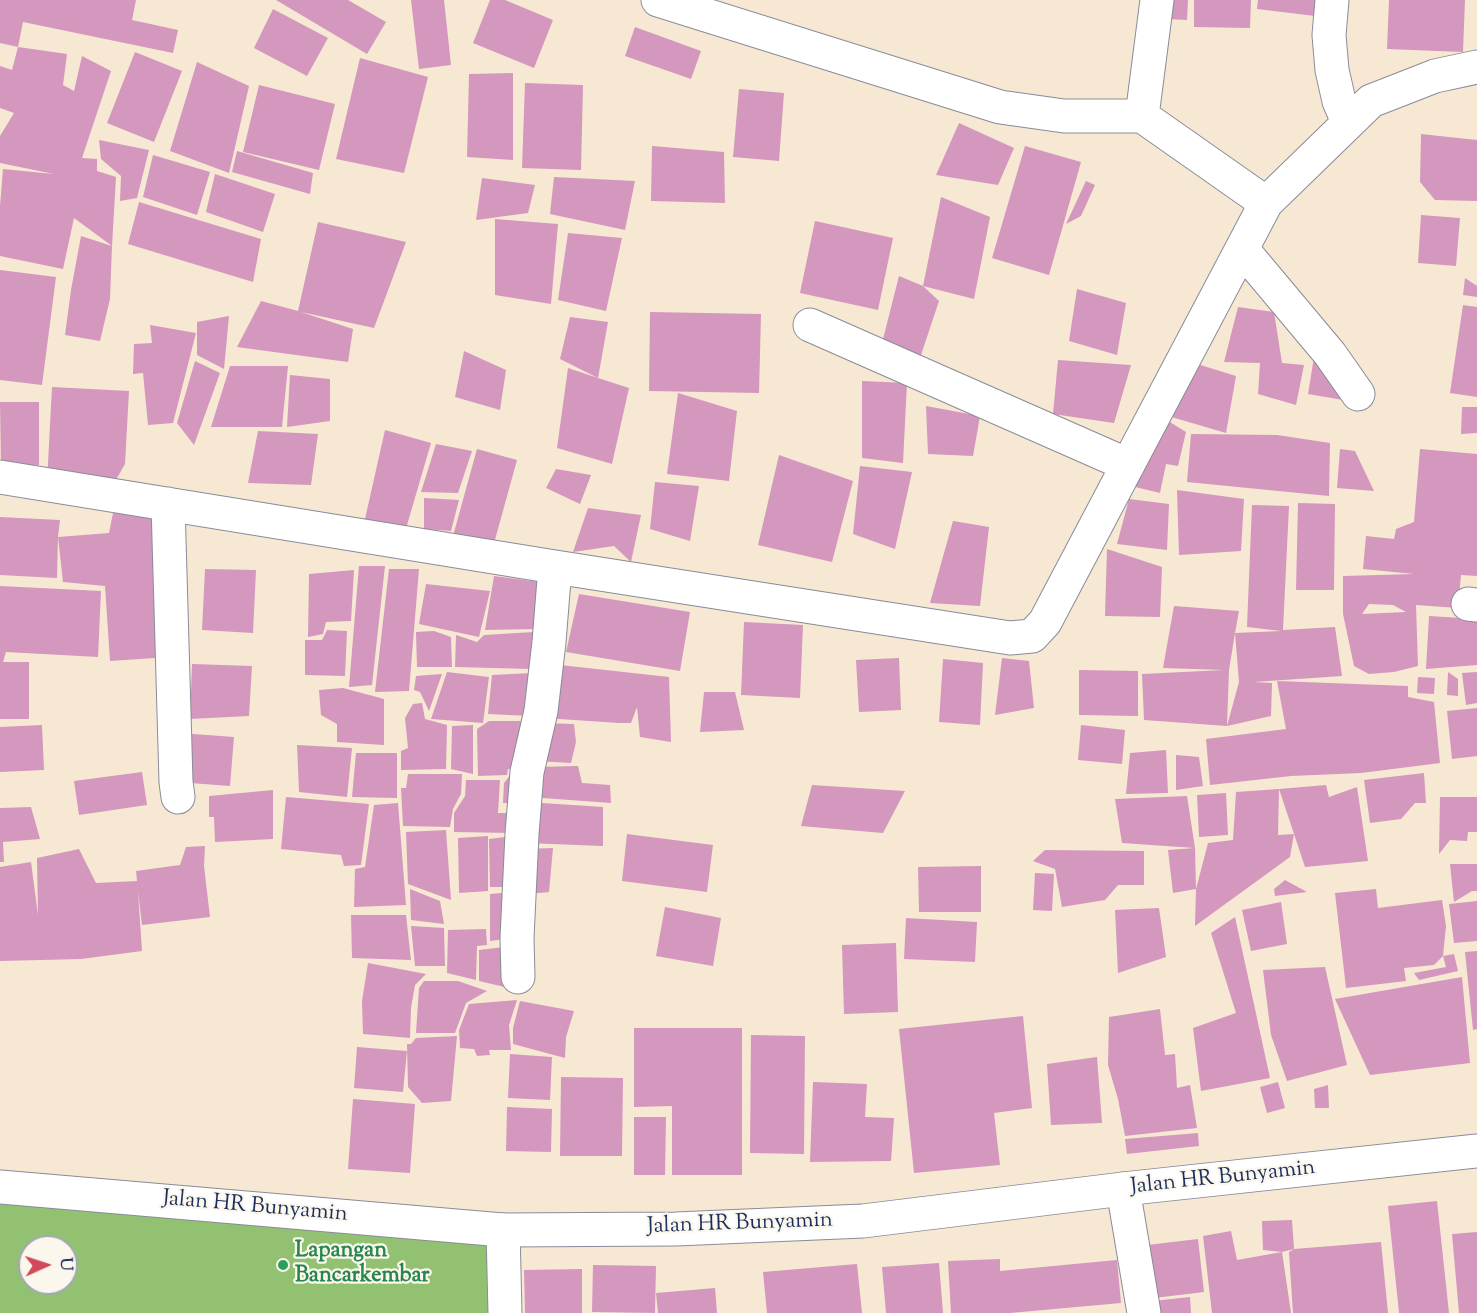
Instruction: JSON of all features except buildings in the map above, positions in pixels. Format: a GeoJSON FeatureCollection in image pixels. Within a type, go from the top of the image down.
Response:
{"type":"FeatureCollection","features":[{"type":"Feature","properties":{"kind":"street"},"geometry":{"type":"LineString","coordinates":[[658,0],[1000,107],[1064,116],[1142,116],[1266,203]]}},
{"type":"Feature","properties":{"kind":"street"},"geometry":{"type":"LineString","coordinates":[[1142,116],[1157,0]]}},
{"type":"Feature","properties":{"kind":"street"},"geometry":{"type":"LineString","coordinates":[[1332,0],[1329,36],[1332,70],[1339,101],[1348,122]]}},
{"type":"Feature","properties":{"kind":"street"},"geometry":{"type":"LineString","coordinates":[[0,477],[1010,638],[1032,636],[1045,622],[1266,203],[1371,101],[1435,76],[1477,67]]}},
{"type":"Feature","properties":{"kind":"street"},"geometry":{"type":"LineString","coordinates":[[1242,249],[1330,354],[1358,394]]}},
{"type":"Feature","properties":{"kind":"street"},"geometry":{"type":"LineString","coordinates":[[810,325],[1128,465]]}},
{"type":"Feature","properties":{"kind":"street"},"geometry":{"type":"LineString","coordinates":[[168,504],[178,797]]}},
{"type":"Feature","properties":{"kind":"street"},"geometry":{"type":"LineString","coordinates":[[518,977],[517,938],[527,772],[541,711],[555,567]]}},
{"type":"Feature","properties":{"kind":"street","name":"Jalan HR Bunyamin"},"geometry":{"type":"LineString","coordinates":[[0,1187],[503,1230],[676,1229],[863,1221],[1477,1151]]}},
{"type":"Feature","properties":{"kind":"street"},"geometry":{"type":"LineString","coordinates":[[1122,1190],[1144,1313]]}},
{"type":"Feature","properties":{"kind":"street"},"geometry":{"type":"LineString","coordinates":[[503,1230],[505,1313]]}},
{"type":"Feature","properties":{"kind":"green space","name":"Lapangan Bancarkembar"},"geometry":{"type":"Polygon","coordinates":[[[0,1204],[502,1214],[500,1313],[0,1313],[0,1204]]]}},
{"type":"Feature","properties":{"kind":"place","name":"Lapangan Bancarkembar"},"geometry":{"type":"Point","coordinates":[283,1265]}}]}
